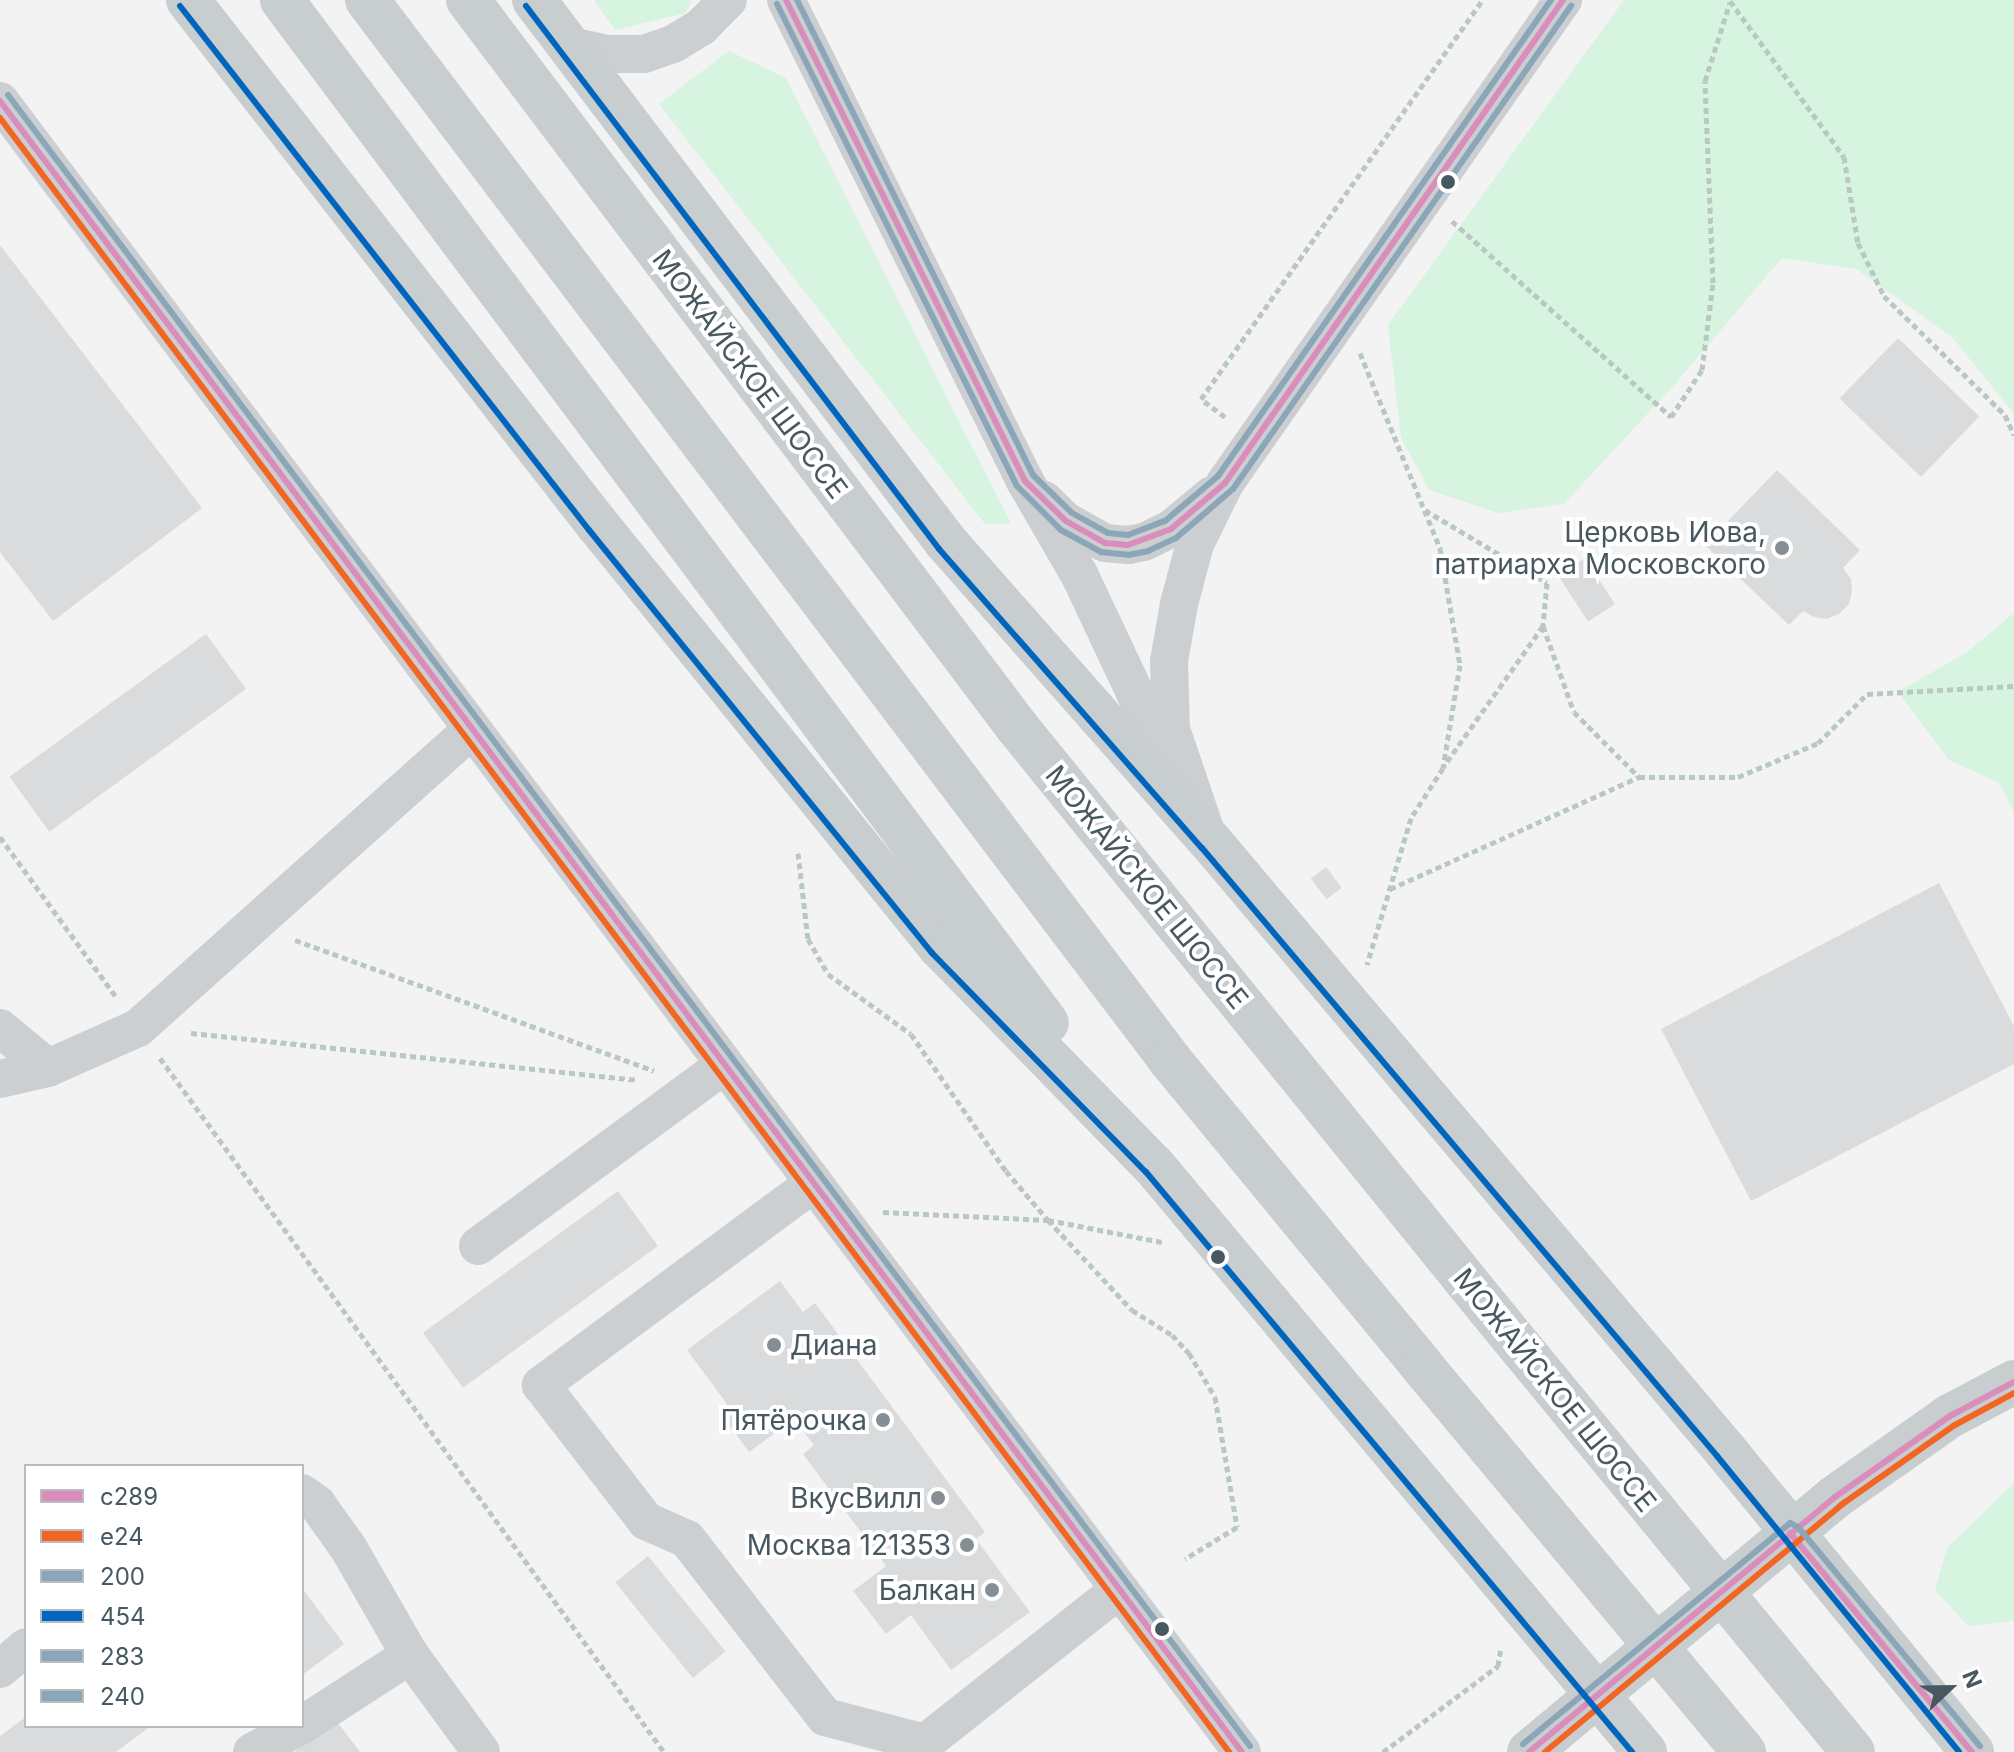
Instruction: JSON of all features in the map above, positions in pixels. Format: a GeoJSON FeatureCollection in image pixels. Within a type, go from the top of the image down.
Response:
{"type":"FeatureCollection","features":[{"type":"Feature","properties":{"kind":"main road"},"geometry":{"type":"LineString","coordinates":[[188,0],[597,524],[940,947],[1153,1165]]}},
{"type":"Feature","properties":{"kind":"main road"},"geometry":{"type":"LineString","coordinates":[[282,0],[1153,1165],[1645,1752]]}},
{"type":"Feature","properties":{"kind":"main road"},"geometry":{"type":"LineString","coordinates":[[360,0],[408,54]]}},
{"type":"Feature","properties":{"kind":"main road"},"geometry":{"type":"LineString","coordinates":[[367,0],[1170,1060],[1744,1752]]}},
{"type":"Feature","properties":{"kind":"main road","name":"МОЖАЙСКОЕ ШОССЕ"},"geometry":{"type":"LineString","coordinates":[[468,0],[1018,728],[1853,1752]]}},
{"type":"Feature","properties":{"kind":"main road"},"geometry":{"type":"LineString","coordinates":[[546,14],[946,542],[1210,841],[1725,1450],[1972,1752]]}},
{"type":"Feature","properties":{"kind":"main road"},"geometry":{"type":"LineString","coordinates":[[1529,1752],[1790,1533],[1950,1416],[2014,1382]]}},
{"type":"Feature","properties":{"kind":"street"},"geometry":{"type":"LineString","coordinates":[[546,14],[608,54],[644,54],[673,44],[701,27],[728,0]]}},
{"type":"Feature","properties":{"kind":"street"},"geometry":{"type":"LineString","coordinates":[[786,0],[1025,481],[1080,576],[1138,704],[1210,841]]}},
{"type":"Feature","properties":{"kind":"street"},"geometry":{"type":"LineString","coordinates":[[1210,841],[1171,729],[1169,661],[1179,604],[1195,544],[1225,483],[1563,0]]}},
{"type":"Feature","properties":{"kind":"street"},"geometry":{"type":"LineString","coordinates":[[0,101],[471,730],[710,1075],[824,1196],[1242,1752]]}},
{"type":"Feature","properties":{"kind":"street"},"geometry":{"type":"LineString","coordinates":[[1025,481],[1066,521],[1105,543],[1128,545],[1144,542],[1171,529],[1225,483]]}},
{"type":"Feature","properties":{"kind":"street"},"geometry":{"type":"LineString","coordinates":[[0,1079],[48,1068],[138,1028],[471,730]]}},
{"type":"Feature","properties":{"kind":"street"},"geometry":{"type":"LineString","coordinates":[[0,1028],[48,1068]]}},
{"type":"Feature","properties":{"kind":"street"},"geometry":{"type":"LineString","coordinates":[[478,1246],[710,1075]]}},
{"type":"Feature","properties":{"kind":"street"},"geometry":{"type":"LineString","coordinates":[[824,1196],[541,1385],[646,1521],[687,1539],[825,1717],[925,1743],[1119,1590]]}},
{"type":"Feature","properties":{"kind":"street"},"geometry":{"type":"LineString","coordinates":[[304,1494],[317,1504],[349,1549],[410,1655],[481,1752]]}},
{"type":"Feature","properties":{"kind":"street"},"geometry":{"type":"LineString","coordinates":[[0,1669],[24,1649]]}},
{"type":"Feature","properties":{"kind":"street"},"geometry":{"type":"LineString","coordinates":[[304,1723],[410,1655]]}},
{"type":"Feature","properties":{"kind":"street"},"geometry":{"type":"LineString","coordinates":[[252,1752],[296,1728]]}},
{"type":"Feature","properties":{"kind":"path"},"geometry":{"type":"LineString","coordinates":[[1235,425],[1201,399],[1482,0]]}},
{"type":"Feature","properties":{"kind":"path"},"geometry":{"type":"LineString","coordinates":[[1450,219],[1671,417],[1702,370],[1713,283],[1705,81],[1730,1]]}},
{"type":"Feature","properties":{"kind":"path"},"geometry":{"type":"LineString","coordinates":[[1730,1],[1844,157],[1858,243],[1884,296],[2005,415],[2014,435]]}},
{"type":"Feature","properties":{"kind":"path"},"geometry":{"type":"LineString","coordinates":[[1358,349],[1440,548],[1460,665],[1443,768]]}},
{"type":"Feature","properties":{"kind":"path"},"geometry":{"type":"LineString","coordinates":[[1424,509],[1547,583],[1543,626],[1574,712],[1639,777]]}},
{"type":"Feature","properties":{"kind":"path"},"geometry":{"type":"LineString","coordinates":[[1364,975],[1411,818],[1543,626]]}},
{"type":"Feature","properties":{"kind":"path"},"geometry":{"type":"LineString","coordinates":[[1390,889],[1639,777],[1738,777],[1818,743],[1867,694],[2014,686]]}},
{"type":"Feature","properties":{"kind":"path"},"geometry":{"type":"LineString","coordinates":[[0,837],[664,1752]]}},
{"type":"Feature","properties":{"kind":"path"},"geometry":{"type":"LineString","coordinates":[[798,853],[808,939],[828,974],[911,1034],[1006,1171],[1132,1310],[1181,1344],[1215,1397],[1237,1527],[1185,1559]]}},
{"type":"Feature","properties":{"kind":"path"},"geometry":{"type":"LineString","coordinates":[[255,925],[710,1075]]}},
{"type":"Feature","properties":{"kind":"path"},"geometry":{"type":"LineString","coordinates":[[138,1028],[710,1075]]}},
{"type":"Feature","properties":{"kind":"path"},"geometry":{"type":"LineString","coordinates":[[824,1196],[1048,1220],[1170,1244]]}},
{"type":"Feature","properties":{"kind":"path"},"geometry":{"type":"LineString","coordinates":[[1383,1752],[1498,1666],[1502,1634]]}},
{"type":"Feature","properties":{"kind":"green space"},"geometry":{"type":"Polygon","coordinates":[[[594,0],[692,0],[686,13],[615,30],[594,0]]]}},
{"type":"Feature","properties":{"kind":"green space"},"geometry":{"type":"Polygon","coordinates":[[[1624,0],[2014,0],[2014,414],[1952,337],[1856,269],[1782,258],[1675,384],[1564,504],[1498,513],[1429,490],[1401,437],[1388,325],[1624,0]]]}},
{"type":"Feature","properties":{"kind":"green space"},"geometry":{"type":"Polygon","coordinates":[[[729,51],[786,78],[1011,524],[985,524],[659,104],[729,51]]]}},
{"type":"Feature","properties":{"kind":"green space"},"geometry":{"type":"Polygon","coordinates":[[[2014,613],[2014,812],[1999,783],[1949,760],[1898,692],[1967,652],[2014,613]]]}},
{"type":"Feature","properties":{"kind":"green space"},"geometry":{"type":"Polygon","coordinates":[[[2014,1483],[2014,1621],[1968,1626],[1935,1590],[1947,1548],[2014,1483]]]}},
{"type":"Feature","properties":{"kind":"building"},"geometry":{"type":"Polygon","coordinates":[[[0,245],[202,508],[53,621],[0,552],[0,245]]]}},
{"type":"Feature","properties":{"kind":"building"},"geometry":{"type":"Polygon","coordinates":[[[1898,338],[1979,416],[1921,477],[1840,398],[1898,338]]]}},
{"type":"Feature","properties":{"kind":"building","name":"Церковь Иова, патриарха Московского"},"geometry":{"type":"Polygon","coordinates":[[[1777,470],[1860,550],[1843,568],[1851,579],[1849,604],[1839,614],[1827,619],[1803,611],[1789,625],[1705,545],[1777,470]]]}},
{"type":"Feature","properties":{"kind":"building"},"geometry":{"type":"Polygon","coordinates":[[[1585,558],[1615,604],[1588,622],[1558,575],[1585,558]]]}},
{"type":"Feature","properties":{"kind":"building"},"geometry":{"type":"Polygon","coordinates":[[[206,634],[246,689],[49,832],[9,777],[206,634]]]}},
{"type":"Feature","properties":{"kind":"building"},"geometry":{"type":"Polygon","coordinates":[[[1326,867],[1342,888],[1326,899],[1311,878],[1326,867]]]}},
{"type":"Feature","properties":{"kind":"building"},"geometry":{"type":"Polygon","coordinates":[[[1939,883],[2014,1026],[2014,1064],[1751,1201],[1661,1029],[1939,883]]]}},
{"type":"Feature","properties":{"kind":"building"},"geometry":{"type":"Polygon","coordinates":[[[618,1191],[658,1246],[463,1388],[423,1333],[618,1191]]]}},
{"type":"Feature","properties":{"kind":"building"},"geometry":{"type":"Polygon","coordinates":[[[780,1281],[803,1312],[815,1303],[985,1532],[976,1539],[1030,1612],[951,1670],[911,1615],[886,1634],[853,1591],[886,1566],[803,1454],[814,1445],[794,1419],[749,1452],[719,1411],[727,1404],[687,1350],[780,1281]]]}},
{"type":"Feature","properties":{"kind":"building"},"geometry":{"type":"Polygon","coordinates":[[[648,1556],[725,1652],[693,1678],[615,1582],[648,1556]]]}},
{"type":"Feature","properties":{"kind":"building"},"geometry":{"type":"Polygon","coordinates":[[[304,1591],[344,1644],[304,1674],[304,1591]]]}},
{"type":"Feature","properties":{"kind":"building"},"geometry":{"type":"Polygon","coordinates":[[[24,1718],[24,1728],[148,1728],[116,1752],[0,1752],[0,1736],[24,1718]]]}},
{"type":"Feature","properties":{"kind":"building"},"geometry":{"type":"Polygon","coordinates":[[[335,1719],[360,1752],[294,1752],[335,1719]]]}},
{"type":"Feature","properties":{"kind":"transit line","name":"с289"},"geometry":{"type":"LineString","coordinates":[[786,0],[1025,481],[1066,521],[1105,543],[1128,545],[1171,529],[1225,483],[1563,0]]}},
{"type":"Feature","properties":{"kind":"transit line","name":"240"},"geometry":{"type":"LineString","coordinates":[[797,0],[1033,475],[1072,513],[1108,533],[1128,535],[1165,521],[1218,476],[1551,0]]}},
{"type":"Feature","properties":{"kind":"transit line","name":"283"},"geometry":{"type":"LineString","coordinates":[[777,4],[1017,486],[1061,530],[1101,552],[1128,555],[1148,551],[1176,538],[1233,489],[1571,6]]}},
{"type":"Feature","properties":{"kind":"transit line","name":"454"},"geometry":{"type":"LineString","coordinates":[[180,6],[589,530],[932,953],[1146,1172],[1632,1752]]}},
{"type":"Feature","properties":{"kind":"transit line","name":"454"},"geometry":{"type":"LineString","coordinates":[[526,6],[939,549],[1202,848],[1717,1456],[1959,1752]]}},
{"type":"Feature","properties":{"kind":"transit line","name":"200"},"geometry":{"type":"LineString","coordinates":[[8,95],[1250,1746]]}},
{"type":"Feature","properties":{"kind":"transit line","name":"с289"},"geometry":{"type":"LineString","coordinates":[[0,101],[1242,1752]]}},
{"type":"Feature","properties":{"kind":"transit line","name":"е24"},"geometry":{"type":"LineString","coordinates":[[0,118],[1229,1752]]}},
{"type":"Feature","properties":{"kind":"transit line","name":"с289"},"geometry":{"type":"LineString","coordinates":[[1529,1752],[1835,1497],[1950,1416],[2014,1382]]}},
{"type":"Feature","properties":{"kind":"transit line","name":"е24"},"geometry":{"type":"LineString","coordinates":[[1545,1752],[1841,1505],[1955,1425],[2014,1393]]}},
{"type":"Feature","properties":{"kind":"transit line","name":"200"},"geometry":{"type":"LineString","coordinates":[[1523,1744],[1790,1523],[1798,1527],[1980,1746]]}},
{"type":"Feature","properties":{"kind":"transit line","name":"с289"},"geometry":{"type":"LineString","coordinates":[[1790,1533],[1972,1752]]}},
{"type":"Feature","properties":{"kind":"place","name":"Церковь Иова, патриарха Московского"},"geometry":{"type":"Point","coordinates":[1782,548]}},
{"type":"Feature","properties":{"kind":"place","name":"Диана"},"geometry":{"type":"Point","coordinates":[774,1345]}},
{"type":"Feature","properties":{"kind":"place","name":"Пятёрочка"},"geometry":{"type":"Point","coordinates":[883,1420]}},
{"type":"Feature","properties":{"kind":"place","name":"ВкусВилл"},"geometry":{"type":"Point","coordinates":[938,1498]}},
{"type":"Feature","properties":{"kind":"place","name":"Москва 121353"},"geometry":{"type":"Point","coordinates":[967,1545]}},
{"type":"Feature","properties":{"kind":"place","name":"Балкан"},"geometry":{"type":"Point","coordinates":[992,1590]}}]}
